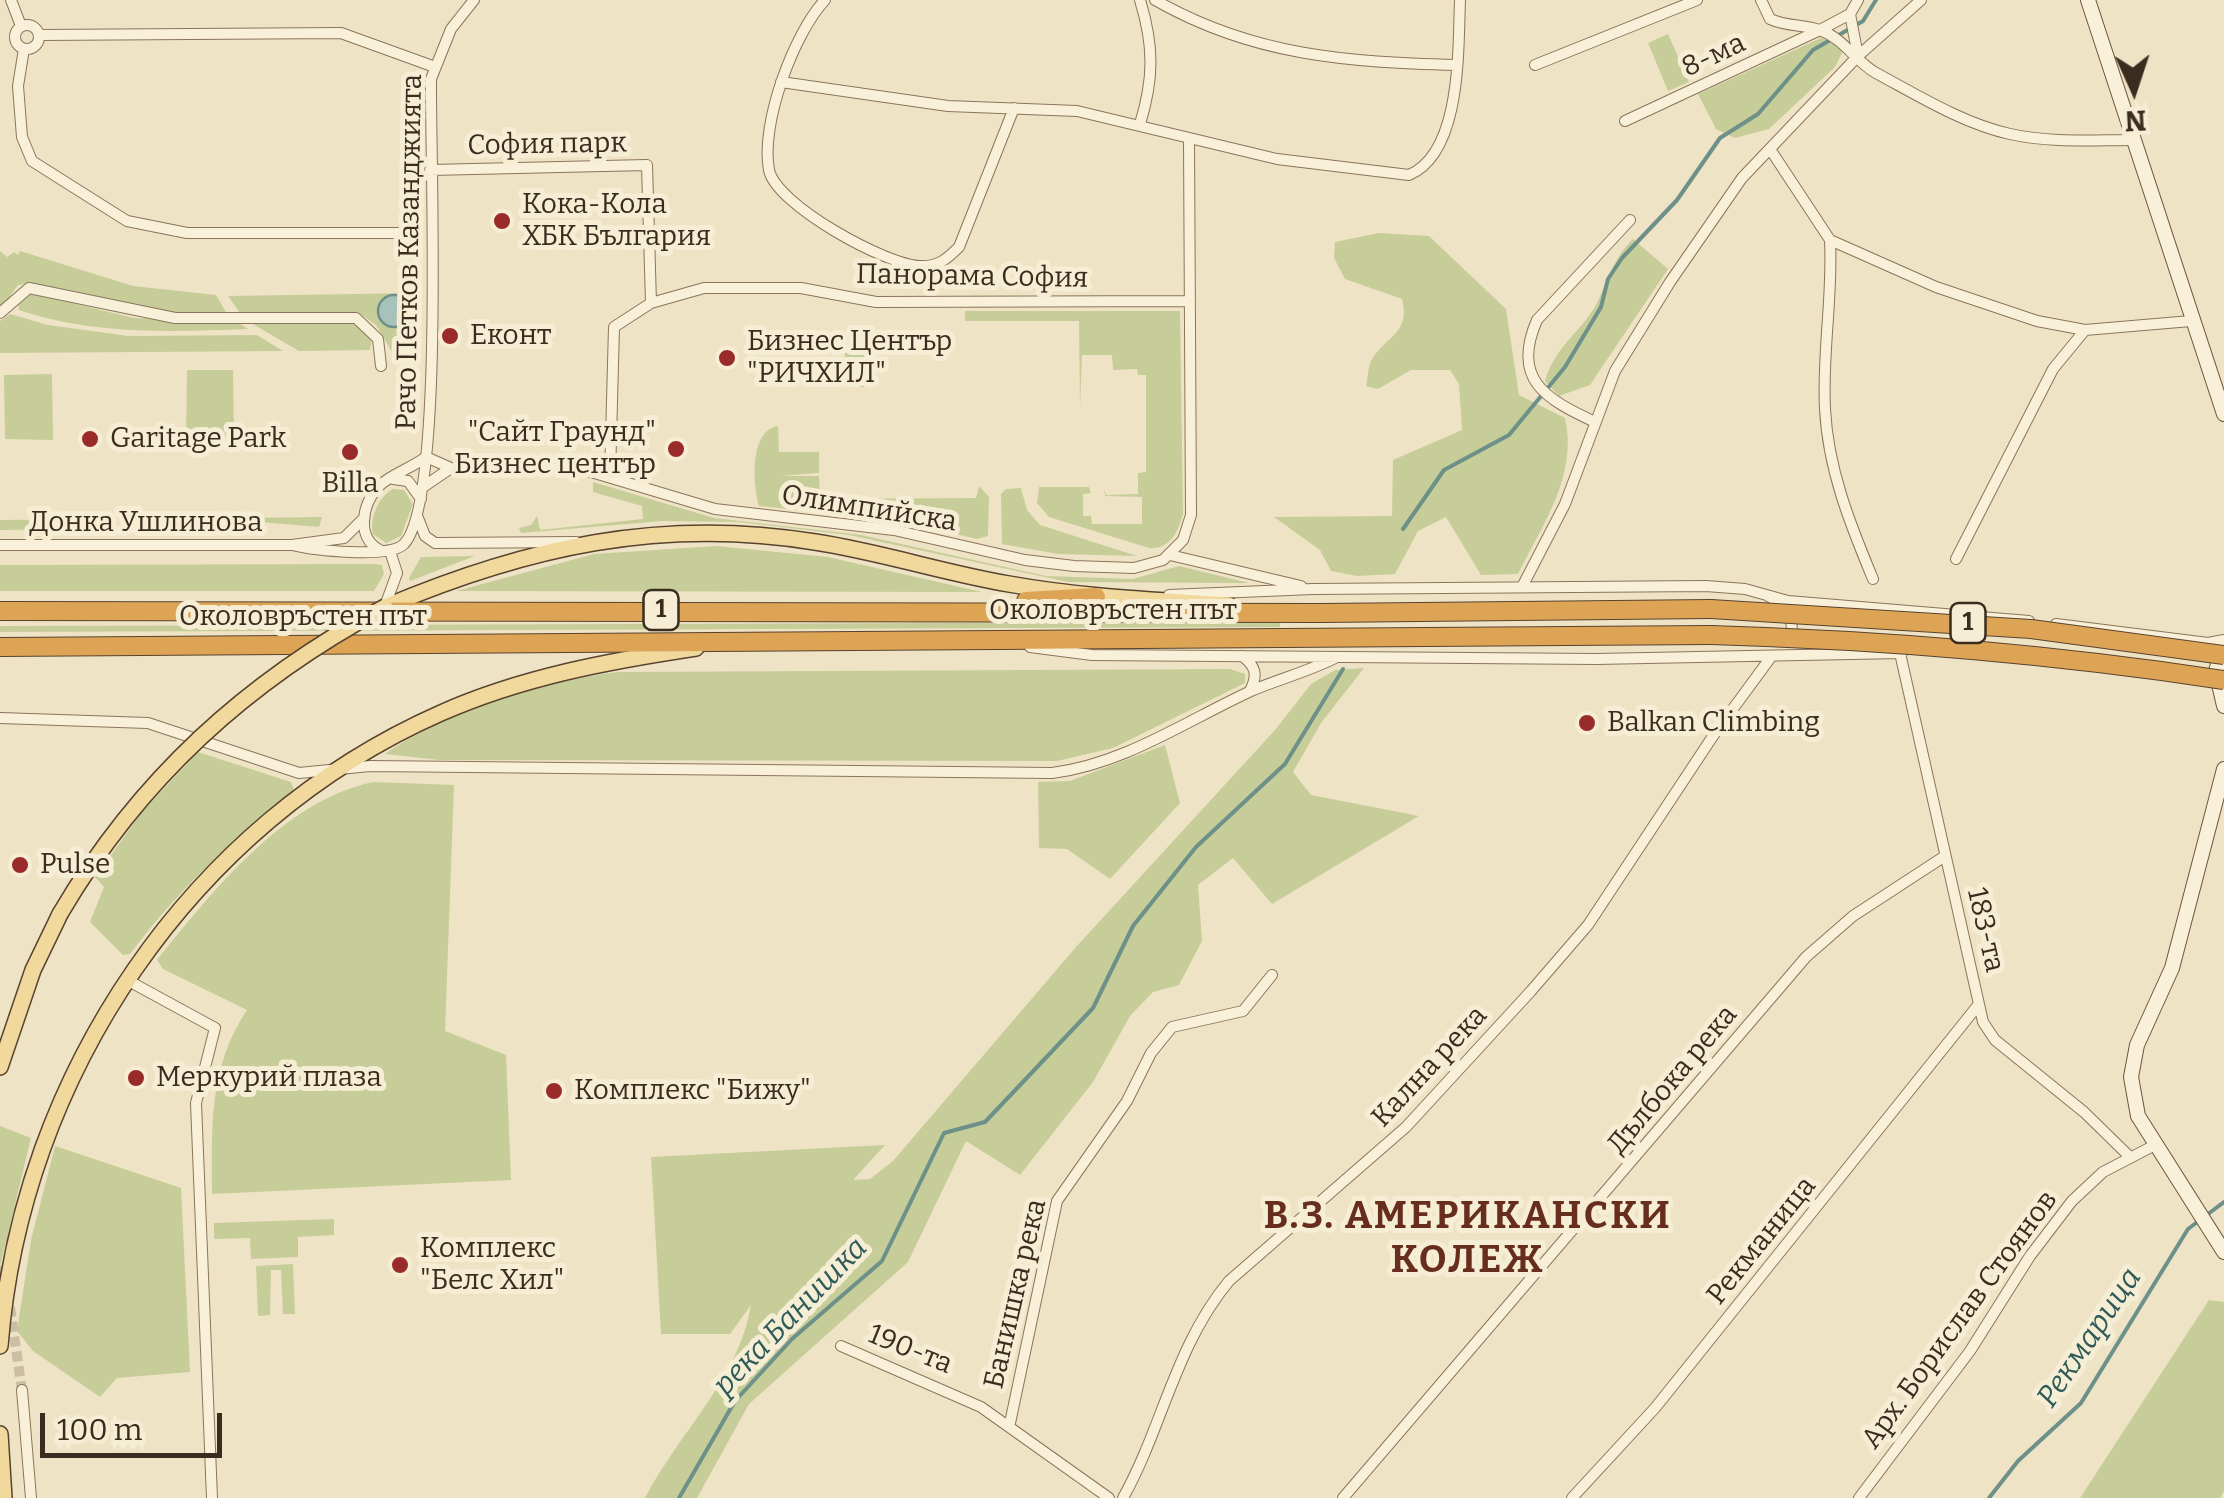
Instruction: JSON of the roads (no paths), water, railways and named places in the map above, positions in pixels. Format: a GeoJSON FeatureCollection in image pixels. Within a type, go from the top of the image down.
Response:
{"type":"FeatureCollection","features":[{"type":"Feature","properties":{"kind":"highway"},"geometry":{"type":"LineString","coordinates":[[847,611],[1096,597]]}},
{"type":"Feature","properties":{"kind":"highway","name":"Околовръстен път"},"geometry":{"type":"LineString","coordinates":[[0,611],[1322,613],[1710,608],[2031,629],[2224,655]]}},
{"type":"Feature","properties":{"kind":"highway","name":"Околовръстен път"},"geometry":{"type":"LineString","coordinates":[[0,646],[1711,635],[1847,638],[2028,653],[2222,693]]}},
{"type":"Feature","properties":{"kind":"main road"},"geometry":{"type":"LineString","coordinates":[[2088,0],[2224,414]]}},
{"type":"Feature","properties":{"kind":"main road"},"geometry":{"type":"LineString","coordinates":[[0,1068],[33,970],[60,914],[113,832],[202,734],[268,677],[385,607],[476,571],[582,542],[708,533],[787,538],[1007,584],[1096,597],[1322,613]]}},
{"type":"Feature","properties":{"kind":"main road"},"geometry":{"type":"LineString","coordinates":[[0,1346],[14,1248],[43,1141],[67,1083],[127,980],[217,870],[266,823],[332,773],[392,737],[494,692],[554,674],[740,642]]}},
{"type":"Feature","properties":{"kind":"main road"},"geometry":{"type":"LineString","coordinates":[[2222,693],[2216,672],[2224,642]]}},
{"type":"Feature","properties":{"kind":"main road"},"geometry":{"type":"LineString","coordinates":[[2223,1251],[2155,1145],[2132,1097],[2132,1062],[2172,968],[2224,769]]}},
{"type":"Feature","properties":{"kind":"main road"},"geometry":{"type":"LineString","coordinates":[[0,1434],[4,1498]]}},
{"type":"Feature","properties":{"kind":"street"},"geometry":{"type":"LineString","coordinates":[[11,0],[21,26],[15,38],[24,49],[18,86],[22,137],[32,161],[128,221],[187,233],[400,233]]}},
{"type":"Feature","properties":{"kind":"street","name":"Рачо Петков Казанджията"},"geometry":{"type":"LineString","coordinates":[[421,500],[426,457],[435,67],[451,29],[474,0]]}},
{"type":"Feature","properties":{"kind":"street"},"geometry":{"type":"LineString","coordinates":[[825,0],[810,16],[781,82],[769,172],[804,213],[896,260],[919,266],[942,262],[959,247],[1014,108]]}},
{"type":"Feature","properties":{"kind":"street"},"geometry":{"type":"LineString","coordinates":[[1140,0],[1152,42],[1152,84],[1140,124]]}},
{"type":"Feature","properties":{"kind":"street"},"geometry":{"type":"LineString","coordinates":[[1156,0],[1234,34],[1308,56],[1347,62],[1457,65]]}},
{"type":"Feature","properties":{"kind":"street"},"geometry":{"type":"LineString","coordinates":[[781,82],[948,106],[1077,111],[1293,162],[1410,175],[1422,170],[1432,158],[1448,120],[1457,65],[1460,0]]}},
{"type":"Feature","properties":{"kind":"street"},"geometry":{"type":"LineString","coordinates":[[1535,65],[1697,0]]}},
{"type":"Feature","properties":{"kind":"street"},"geometry":{"type":"LineString","coordinates":[[1761,0],[1770,19],[1788,28],[1820,30],[1846,46],[1868,69],[1924,99],[2007,134],[2056,140],[2133,140]]}},
{"type":"Feature","properties":{"kind":"street"},"geometry":{"type":"LineString","coordinates":[[1858,0],[1850,14],[1858,56]]}},
{"type":"Feature","properties":{"kind":"street"},"geometry":{"type":"LineString","coordinates":[[1522,588],[1565,504],[1615,371],[1670,282],[1742,178],[1858,56],[1921,0]]}},
{"type":"Feature","properties":{"kind":"street","name":"8-ма"},"geometry":{"type":"LineString","coordinates":[[1624,120],[1850,14]]}},
{"type":"Feature","properties":{"kind":"street"},"geometry":{"type":"LineString","coordinates":[[21,26],[34,27],[39,36],[37,44],[24,49]]}},
{"type":"Feature","properties":{"kind":"street"},"geometry":{"type":"LineString","coordinates":[[39,36],[341,33],[435,67]]}},
{"type":"Feature","properties":{"kind":"street"},"geometry":{"type":"LineString","coordinates":[[1170,555],[1183,540],[1191,514],[1190,140]]}},
{"type":"Feature","properties":{"kind":"street"},"geometry":{"type":"LineString","coordinates":[[1770,149],[1830,240],[1833,294],[1824,408],[1828,448],[1847,516],[1873,579]]}},
{"type":"Feature","properties":{"kind":"street","name":"София парк"},"geometry":{"type":"LineString","coordinates":[[430,170],[647,165],[651,303]]}},
{"type":"Feature","properties":{"kind":"street"},"geometry":{"type":"LineString","coordinates":[[1595,422],[1556,404],[1538,386],[1527,358],[1538,320],[1630,220]]}},
{"type":"Feature","properties":{"kind":"street"},"geometry":{"type":"LineString","coordinates":[[1830,240],[1982,304],[2086,330],[2191,321]]}},
{"type":"Feature","properties":{"kind":"street","name":"Панорама София"},"geometry":{"type":"LineString","coordinates":[[610,476],[612,333],[618,322],[651,303],[704,288],[790,287],[876,302],[1190,301]]}},
{"type":"Feature","properties":{"kind":"street"},"geometry":{"type":"LineString","coordinates":[[0,314],[29,288],[175,318],[356,318],[378,339],[381,366]]}},
{"type":"Feature","properties":{"kind":"street"},"geometry":{"type":"LineString","coordinates":[[1956,559],[2053,369],[2086,330]]}},
{"type":"Feature","properties":{"kind":"street"},"geometry":{"type":"LineString","coordinates":[[426,457],[451,468]]}},
{"type":"Feature","properties":{"kind":"street","name":"Рачо Петков Казанджията"},"geometry":{"type":"LineString","coordinates":[[392,480],[426,457]]}},
{"type":"Feature","properties":{"kind":"street","name":"Олимпийска"},"geometry":{"type":"LineString","coordinates":[[451,468],[540,465],[610,476],[715,509],[894,530],[1050,564],[1134,568],[1170,555],[1314,589]]}},
{"type":"Feature","properties":{"kind":"street"},"geometry":{"type":"LineString","coordinates":[[423,487],[451,468]]}},
{"type":"Feature","properties":{"kind":"street"},"geometry":{"type":"LineString","coordinates":[[385,551],[408,540],[421,500],[414,485],[392,480],[376,490],[364,518],[365,538],[385,551],[397,573],[385,607]]}},
{"type":"Feature","properties":{"kind":"street"},"geometry":{"type":"LineString","coordinates":[[418,515],[425,536],[436,543],[582,542]]}},
{"type":"Feature","properties":{"kind":"street","name":"Донка Ушлинова"},"geometry":{"type":"LineString","coordinates":[[0,546],[292,545],[344,538],[364,518]]}},
{"type":"Feature","properties":{"kind":"street","name":"Донка Ушлинова"},"geometry":{"type":"LineString","coordinates":[[292,545],[315,550],[385,551]]}},
{"type":"Feature","properties":{"kind":"street"},"geometry":{"type":"LineString","coordinates":[[1123,597],[1314,589],[1706,586],[1768,596],[2224,642]]}},
{"type":"Feature","properties":{"kind":"street","name":"Кална река"},"geometry":{"type":"LineString","coordinates":[[1123,1498],[1186,1346],[1210,1304],[1229,1282],[1406,1127],[1588,925],[1772,656],[1786,647],[1793,627],[1788,610],[1768,596]]}},
{"type":"Feature","properties":{"kind":"street"},"geometry":{"type":"LineString","coordinates":[[964,639],[1092,655],[1772,656],[1900,652],[2204,684],[2222,693]]}},
{"type":"Feature","properties":{"kind":"street","name":"183-та"},"geometry":{"type":"LineString","coordinates":[[1900,652],[1983,1022],[1995,1040],[2130,1157]]}},
{"type":"Feature","properties":{"kind":"street"},"geometry":{"type":"LineString","coordinates":[[1242,656],[1252,663],[1255,673],[1250,692]]}},
{"type":"Feature","properties":{"kind":"street"},"geometry":{"type":"LineString","coordinates":[[0,718],[102,718],[148,723],[298,773],[332,773],[370,766],[1052,773],[1087,768],[1118,756],[1250,692],[1337,657]]}},
{"type":"Feature","properties":{"kind":"street","name":"Дълбока река"},"geometry":{"type":"LineString","coordinates":[[1343,1498],[1806,957],[1854,916],[1945,856]]}},
{"type":"Feature","properties":{"kind":"street","name":"Банишка река"},"geometry":{"type":"LineString","coordinates":[[1010,1423],[1057,1201],[1127,1102],[1151,1053],[1172,1027],[1243,1011],[1272,975]]}},
{"type":"Feature","properties":{"kind":"street"},"geometry":{"type":"LineString","coordinates":[[127,980],[214,1028],[199,1075],[196,1103],[212,1498]]}},
{"type":"Feature","properties":{"kind":"street","name":"Рекманица"},"geometry":{"type":"LineString","coordinates":[[1572,1498],[1655,1408],[1979,1004]]}},
{"type":"Feature","properties":{"kind":"street","name":"Арх. Борислав Стоянов"},"geometry":{"type":"LineString","coordinates":[[1858,1498],[1970,1351],[2030,1256],[2072,1201],[2103,1172],[2155,1145]]}},
{"type":"Feature","properties":{"kind":"street","name":"190-та"},"geometry":{"type":"LineString","coordinates":[[841,1346],[947,1388],[1010,1423],[1109,1498]]}},
{"type":"Feature","properties":{"kind":"street"},"geometry":{"type":"LineString","coordinates":[[22,1390],[30,1498]]}},
{"type":"Feature","properties":{"kind":"water"},"geometry":{"type":"Polygon","coordinates":[[[394,295],[405,300],[410,311],[405,322],[394,327],[383,322],[378,311],[383,300],[394,295]]]}},
{"type":"Feature","properties":{"kind":"waterway","name":"река Банишка"},"geometry":{"type":"LineString","coordinates":[[1403,529],[1444,470],[1509,435],[1565,367],[1601,307],[1608,279],[1622,258],[1677,200],[1720,138],[1758,114],[1813,50],[1863,21],[1876,0]]}},
{"type":"Feature","properties":{"kind":"waterway","name":"река Банишка"},"geometry":{"type":"LineString","coordinates":[[679,1498],[735,1401],[792,1339],[882,1261],[944,1133],[985,1122],[1093,1008],[1133,926],[1196,847],[1285,764],[1343,669]]}},
{"type":"Feature","properties":{"kind":"waterway","name":"Рекмарица"},"geometry":{"type":"LineString","coordinates":[[2208,1214],[2224,1202]]}},
{"type":"Feature","properties":{"kind":"waterway","name":"Рекмарица"},"geometry":{"type":"LineString","coordinates":[[1989,1498],[2018,1461],[2081,1403],[2188,1229],[2200,1220]]}},
{"type":"Feature","properties":{"kind":"tunnel"},"geometry":{"type":"LineString","coordinates":[[0,1266],[6,1290]]}},
{"type":"Feature","properties":{"kind":"tunnel"},"geometry":{"type":"LineString","coordinates":[[10,1307],[22,1390]]}},
{"type":"Feature","properties":{"kind":"place","name":"Кока-Кола ХБК България"},"geometry":{"type":"Point","coordinates":[502,221]}},
{"type":"Feature","properties":{"kind":"place","name":"Еконт"},"geometry":{"type":"Point","coordinates":[450,336]}},
{"type":"Feature","properties":{"kind":"place","name":"Бизнес Център \"РИЧХИЛ\""},"geometry":{"type":"Point","coordinates":[727,358]}},
{"type":"Feature","properties":{"kind":"place","name":"Garitage Park"},"geometry":{"type":"Point","coordinates":[90,439]}},
{"type":"Feature","properties":{"kind":"place","name":"\"Сайт Граунд\" Бизнес център"},"geometry":{"type":"Point","coordinates":[676,449]}},
{"type":"Feature","properties":{"kind":"place","name":"Billa"},"geometry":{"type":"Point","coordinates":[350,452]}},
{"type":"Feature","properties":{"kind":"place","name":"Balkan Climbing"},"geometry":{"type":"Point","coordinates":[1587,723]}},
{"type":"Feature","properties":{"kind":"place","name":"Pulse"},"geometry":{"type":"Point","coordinates":[20,865]}},
{"type":"Feature","properties":{"kind":"place","name":"Меркурий плаза"},"geometry":{"type":"Point","coordinates":[136,1078]}},
{"type":"Feature","properties":{"kind":"place","name":"Комплекс \"Бижу\""},"geometry":{"type":"Point","coordinates":[554,1091]}},
{"type":"Feature","properties":{"kind":"place","name":"Комплекс \"Белс Хил\""},"geometry":{"type":"Point","coordinates":[400,1265]}},
{"type":"Feature","properties":{"kind":"district","name":"В.З. АМЕРИКАНСКИ КОЛЕЖ"},"geometry":{"type":"Point","coordinates":[1468,1239]}}]}
